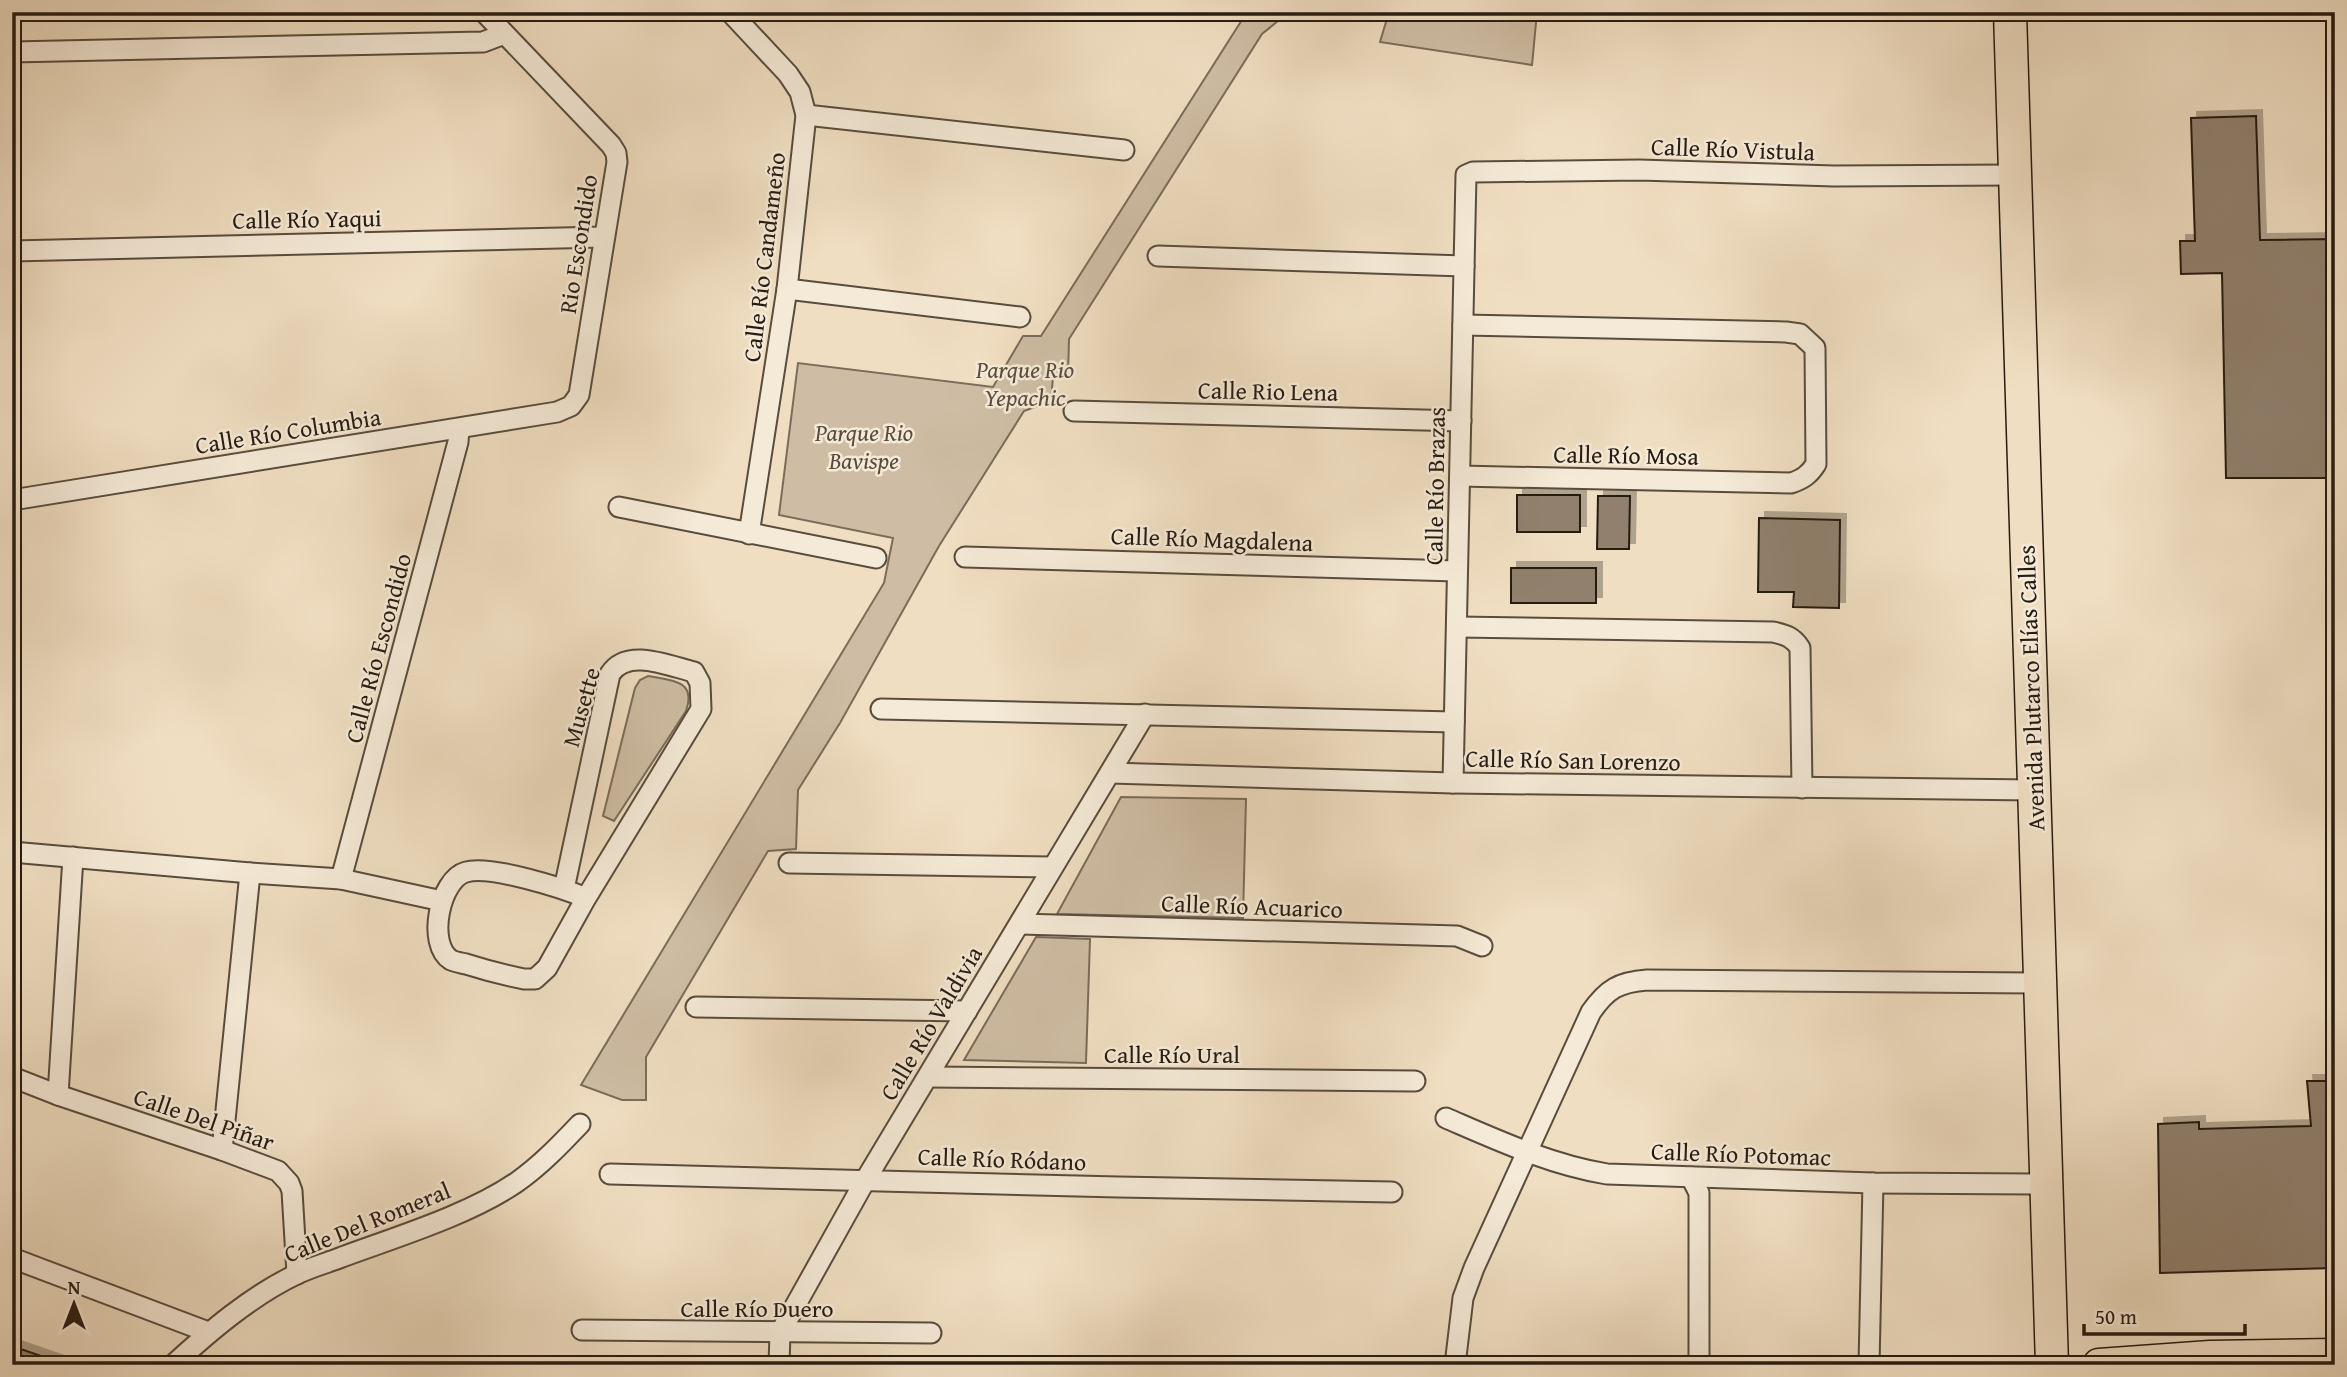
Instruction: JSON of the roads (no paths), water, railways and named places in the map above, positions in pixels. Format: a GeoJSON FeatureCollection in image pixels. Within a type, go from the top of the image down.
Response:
{"type":"FeatureCollection","features":[{"type":"Feature","properties":{"kind":"main road","name":"Avenida Plutarco Elías Calles"},"geometry":{"type":"LineString","coordinates":[[2010,12],[2052,1365]]}},
{"type":"Feature","properties":{"kind":"main road"},"geometry":{"type":"LineString","coordinates":[[2099,1365],[2196,1358],[2335,1355]]}},
{"type":"Feature","properties":{"kind":"street","name":"Rio Escondido"},"geometry":{"type":"LineString","coordinates":[[484,12],[616,153],[617,162],[579,395],[571,406]]}},
{"type":"Feature","properties":{"kind":"street","name":"Calle Río Candameño"},"geometry":{"type":"LineString","coordinates":[[730,12],[788,74],[800,92],[806,115],[787,289],[749,534]]}},
{"type":"Feature","properties":{"kind":"street"},"geometry":{"type":"LineString","coordinates":[[12,52],[483,42],[504,34]]}},
{"type":"Feature","properties":{"kind":"street"},"geometry":{"type":"LineString","coordinates":[[806,115],[1124,150]]}},
{"type":"Feature","properties":{"kind":"street","name":"Calle Río Vistula"},"geometry":{"type":"LineString","coordinates":[[1466,191],[1466,175],[1473,172],[1639,170],[1834,176],[2015,175]]}},
{"type":"Feature","properties":{"kind":"street","name":"Calle Río Brazas"},"geometry":{"type":"LineString","coordinates":[[1453,783],[1466,191]]}},
{"type":"Feature","properties":{"kind":"street","name":"Calle Río Yaqui"},"geometry":{"type":"LineString","coordinates":[[12,251],[603,237]]}},
{"type":"Feature","properties":{"kind":"street"},"geometry":{"type":"LineString","coordinates":[[1158,256],[1464,266]]}},
{"type":"Feature","properties":{"kind":"street"},"geometry":{"type":"LineString","coordinates":[[787,289],[1020,317]]}},
{"type":"Feature","properties":{"kind":"street","name":"Calle Río Mosa"},"geometry":{"type":"LineString","coordinates":[[1460,476],[1791,483],[1810,474],[1816,464],[1815,348],[1800,334],[1463,325]]}},
{"type":"Feature","properties":{"kind":"street","name":"Calle Río Columbia"},"geometry":{"type":"LineString","coordinates":[[12,500],[459,429],[557,412],[571,406]]}},
{"type":"Feature","properties":{"kind":"street","name":"Calle Rio Lena"},"geometry":{"type":"LineString","coordinates":[[1074,411],[1461,421]]}},
{"type":"Feature","properties":{"kind":"street","name":"Calle Río Escondido"},"geometry":{"type":"LineString","coordinates":[[341,879],[458,442],[459,429]]}},
{"type":"Feature","properties":{"kind":"street"},"geometry":{"type":"LineString","coordinates":[[619,507],[876,558]]}},
{"type":"Feature","properties":{"kind":"street","name":"Calle Río Magdalena"},"geometry":{"type":"LineString","coordinates":[[965,557],[1457,571]]}},
{"type":"Feature","properties":{"kind":"street"},"geometry":{"type":"LineString","coordinates":[[1457,627],[1773,632],[1787,635],[1795,640],[1800,648],[1802,788]]}},
{"type":"Feature","properties":{"kind":"street","name":"Musette"},"geometry":{"type":"LineString","coordinates":[[564,889],[610,674],[618,664],[643,659],[694,672],[702,693],[701,709],[586,898],[547,968],[534,979],[524,979],[450,960],[439,947],[438,927],[442,901],[452,881],[463,872],[479,869],[564,889],[586,898]]}},
{"type":"Feature","properties":{"kind":"street","name":"Calle Río San Lorenzo"},"geometry":{"type":"LineString","coordinates":[[880,709],[1454,722]]}},
{"type":"Feature","properties":{"kind":"street","name":"Calle Río Valdivia"},"geometry":{"type":"LineString","coordinates":[[779,1365],[780,1333],[866,1179],[1145,714]]}},
{"type":"Feature","properties":{"kind":"street","name":"Calle Río San Lorenzo"},"geometry":{"type":"LineString","coordinates":[[1110,773],[1453,783],[2034,790]]}},
{"type":"Feature","properties":{"kind":"street"},"geometry":{"type":"LineString","coordinates":[[12,852],[341,879],[442,901]]}},
{"type":"Feature","properties":{"kind":"street"},"geometry":{"type":"LineString","coordinates":[[58,1096],[73,857]]}},
{"type":"Feature","properties":{"kind":"street"},"geometry":{"type":"LineString","coordinates":[[789,863],[1052,867]]}},
{"type":"Feature","properties":{"kind":"street"},"geometry":{"type":"LineString","coordinates":[[222,1150],[250,873]]}},
{"type":"Feature","properties":{"kind":"street","name":"Calle Río Acuarico"},"geometry":{"type":"LineString","coordinates":[[1020,924],[1457,936],[1482,946]]}},
{"type":"Feature","properties":{"kind":"street"},"geometry":{"type":"LineString","coordinates":[[1455,1365],[1463,1298],[1474,1268],[1591,1012],[1601,998],[1614,987],[1630,981],[2040,983]]}},
{"type":"Feature","properties":{"kind":"street"},"geometry":{"type":"LineString","coordinates":[[696,1007],[967,1011]]}},
{"type":"Feature","properties":{"kind":"street","name":"Calle Del Piñar"},"geometry":{"type":"LineString","coordinates":[[12,1077],[58,1096],[278,1171],[289,1183],[292,1191],[297,1274]]}},
{"type":"Feature","properties":{"kind":"street","name":"Calle Río Ural"},"geometry":{"type":"LineString","coordinates":[[928,1077],[1415,1081]]}},
{"type":"Feature","properties":{"kind":"street","name":"Calle Río Potomac"},"geometry":{"type":"LineString","coordinates":[[1446,1118],[1528,1151],[1589,1171],[1607,1174],[1873,1183],[2045,1184]]}},
{"type":"Feature","properties":{"kind":"street","name":"Calle Del Romeral"},"geometry":{"type":"LineString","coordinates":[[173,1365],[208,1332],[297,1274],[428,1225],[516,1183],[550,1156],[580,1124]]}},
{"type":"Feature","properties":{"kind":"street","name":"Calle Río Ródano"},"geometry":{"type":"LineString","coordinates":[[610,1174],[1392,1192]]}},
{"type":"Feature","properties":{"kind":"street"},"geometry":{"type":"LineString","coordinates":[[1691,1177],[1699,1193],[1699,1365]]}},
{"type":"Feature","properties":{"kind":"street"},"geometry":{"type":"LineString","coordinates":[[1869,1365],[1873,1183]]}},
{"type":"Feature","properties":{"kind":"street"},"geometry":{"type":"LineString","coordinates":[[12,1258],[208,1332]]}},
{"type":"Feature","properties":{"kind":"street","name":"Calle Río Duero"},"geometry":{"type":"LineString","coordinates":[[582,1330],[931,1333]]}},
{"type":"Feature","properties":{"kind":"park label","name":"Parque Rio Yepachic"},"geometry":{"type":"Point","coordinates":[1025,383]}},
{"type":"Feature","properties":{"kind":"park label","name":"Parque Rio Bavispe"},"geometry":{"type":"Point","coordinates":[864,446]}}]}
